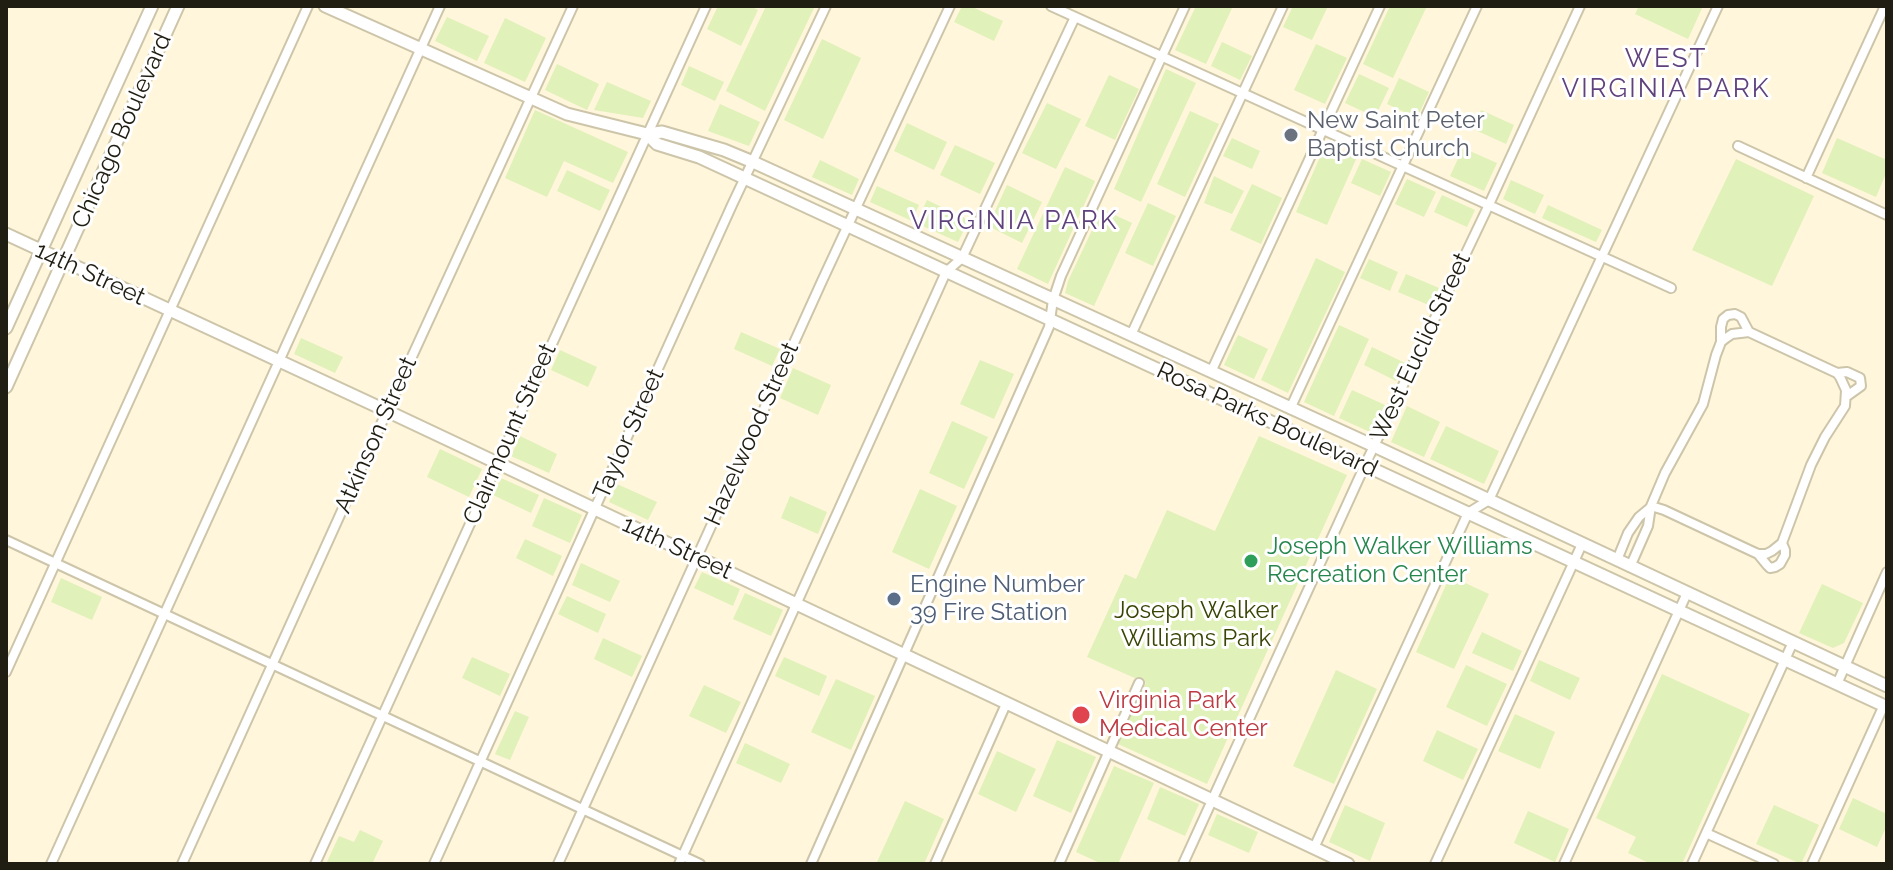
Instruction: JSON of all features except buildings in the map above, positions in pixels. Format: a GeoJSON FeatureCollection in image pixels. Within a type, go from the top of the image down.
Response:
{"type":"FeatureCollection","features":[{"type":"Feature","properties":{"kind":"street","name":"Chicago Boulevard"},"geometry":{"type":"LineString","coordinates":[[6,328],[152,6]]}},
{"type":"Feature","properties":{"kind":"street","name":"Chicago Boulevard"},"geometry":{"type":"LineString","coordinates":[[6,387],[178,6]]}},
{"type":"Feature","properties":{"kind":"street"},"geometry":{"type":"LineString","coordinates":[[6,672],[308,6]]}},
{"type":"Feature","properties":{"kind":"street","name":"Rosa Parks Boulevard"},"geometry":{"type":"LineString","coordinates":[[325,6],[567,114],[647,134],[662,132],[753,162],[1374,446],[1887,686]]}},
{"type":"Feature","properties":{"kind":"street"},"geometry":{"type":"LineString","coordinates":[[51,864],[440,6]]}},
{"type":"Feature","properties":{"kind":"street","name":"Atkinson Street"},"geometry":{"type":"LineString","coordinates":[[182,864],[573,6]]}},
{"type":"Feature","properties":{"kind":"street","name":"Clairmount Street"},"geometry":{"type":"LineString","coordinates":[[315,864],[706,6]]}},
{"type":"Feature","properties":{"kind":"street","name":"Taylor Street"},"geometry":{"type":"LineString","coordinates":[[434,864],[826,6]]}},
{"type":"Feature","properties":{"kind":"street","name":"Hazelwood Street"},"geometry":{"type":"LineString","coordinates":[[558,864],[950,6]]}},
{"type":"Feature","properties":{"kind":"street"},"geometry":{"type":"LineString","coordinates":[[1051,6],[1671,288]]}},
{"type":"Feature","properties":{"kind":"street"},"geometry":{"type":"LineString","coordinates":[[811,864],[1049,327],[1061,276],[1185,6]]}},
{"type":"Feature","properties":{"kind":"street"},"geometry":{"type":"LineString","coordinates":[[1131,335],[1283,6]]}},
{"type":"Feature","properties":{"kind":"street"},"geometry":{"type":"LineString","coordinates":[[1211,372],[1380,6]]}},
{"type":"Feature","properties":{"kind":"street"},"geometry":{"type":"LineString","coordinates":[[1290,409],[1477,6]]}},
{"type":"Feature","properties":{"kind":"street","name":"West Euclid Street"},"geometry":{"type":"LineString","coordinates":[[1183,864],[1580,6]]}},
{"type":"Feature","properties":{"kind":"street"},"geometry":{"type":"LineString","coordinates":[[1314,848],[1468,513],[1489,500],[1718,6]]}},
{"type":"Feature","properties":{"kind":"street"},"geometry":{"type":"LineString","coordinates":[[1806,178],[1885,6]]}},
{"type":"Feature","properties":{"kind":"street"},"geometry":{"type":"LineString","coordinates":[[680,860],[946,272],[962,258],[1075,17]]}},
{"type":"Feature","properties":{"kind":"street"},"geometry":{"type":"LineString","coordinates":[[113,93],[134,104]]}},
{"type":"Feature","properties":{"kind":"street","name":"Rosa Parks Boulevard"},"geometry":{"type":"LineString","coordinates":[[647,134],[657,144],[699,157],[745,178],[1885,706]]}},
{"type":"Feature","properties":{"kind":"street"},"geometry":{"type":"LineString","coordinates":[[1738,146],[1887,215]]}},
{"type":"Feature","properties":{"kind":"street","name":"14th Street"},"geometry":{"type":"LineString","coordinates":[[6,234],[1314,848],[1334,861],[1348,864]]}},
{"type":"Feature","properties":{"kind":"street"},"geometry":{"type":"LineString","coordinates":[[1630,567],[1648,526],[1651,506],[1665,473],[1703,404],[1721,342],[1723,319],[1735,314],[1741,317],[1749,332]]}},
{"type":"Feature","properties":{"kind":"street"},"geometry":{"type":"LineString","coordinates":[[1721,342],[1732,334],[1749,332],[1837,373],[1856,374],[1861,386],[1847,396]]}},
{"type":"Feature","properties":{"kind":"street"},"geometry":{"type":"LineString","coordinates":[[1651,506],[1758,554],[1772,551],[1782,543],[1811,465],[1843,411],[1847,396],[1837,373]]}},
{"type":"Feature","properties":{"kind":"street"},"geometry":{"type":"LineString","coordinates":[[1617,560],[1628,533],[1651,506]]}},
{"type":"Feature","properties":{"kind":"street"},"geometry":{"type":"LineString","coordinates":[[6,540],[582,809],[680,860],[700,864]]}},
{"type":"Feature","properties":{"kind":"street"},"geometry":{"type":"LineString","coordinates":[[1758,554],[1770,568],[1775,567],[1785,555],[1782,543]]}},
{"type":"Feature","properties":{"kind":"street"},"geometry":{"type":"LineString","coordinates":[[1435,864],[1582,544]]}},
{"type":"Feature","properties":{"kind":"street"},"geometry":{"type":"LineString","coordinates":[[1837,684],[1886,577]]}},
{"type":"Feature","properties":{"kind":"street"},"geometry":{"type":"LineString","coordinates":[[1564,864],[1687,593]]}},
{"type":"Feature","properties":{"kind":"street"},"geometry":{"type":"LineString","coordinates":[[1692,864],[1793,642]]}},
{"type":"Feature","properties":{"kind":"street"},"geometry":{"type":"LineString","coordinates":[[1059,864],[1139,683]]}},
{"type":"Feature","properties":{"kind":"street"},"geometry":{"type":"LineString","coordinates":[[935,864],[1006,704]]}},
{"type":"Feature","properties":{"kind":"street"},"geometry":{"type":"LineString","coordinates":[[1812,864],[1885,706]]}},
{"type":"Feature","properties":{"kind":"street"},"geometry":{"type":"LineString","coordinates":[[1706,833],[1774,864]]}},
{"type":"Feature","properties":{"kind":"green space"},"geometry":{"type":"Polygon","coordinates":[[[718,6],[750,6],[758,10],[741,46],[707,29],[718,6]]]}},
{"type":"Feature","properties":{"kind":"green space"},"geometry":{"type":"Polygon","coordinates":[[[766,6],[815,6],[765,111],[726,91],[766,6]]]}},
{"type":"Feature","properties":{"kind":"green space"},"geometry":{"type":"Polygon","coordinates":[[[962,6],[970,6],[1003,21],[994,41],[954,22],[962,6]]]}},
{"type":"Feature","properties":{"kind":"green space"},"geometry":{"type":"Polygon","coordinates":[[[1196,6],[1233,6],[1206,64],[1175,50],[1196,6]]]}},
{"type":"Feature","properties":{"kind":"green space"},"geometry":{"type":"Polygon","coordinates":[[[1293,6],[1328,6],[1312,40],[1283,27],[1293,6]]]}},
{"type":"Feature","properties":{"kind":"green space"},"geometry":{"type":"Polygon","coordinates":[[[1390,6],[1427,6],[1393,78],[1363,64],[1390,6]]]}},
{"type":"Feature","properties":{"kind":"green space"},"geometry":{"type":"Polygon","coordinates":[[[1639,6],[1703,6],[1688,39],[1635,14],[1639,6]]]}},
{"type":"Feature","properties":{"kind":"green space"},"geometry":{"type":"Polygon","coordinates":[[[447,17],[489,36],[477,61],[435,41],[447,17]]]}},
{"type":"Feature","properties":{"kind":"green space"},"geometry":{"type":"Polygon","coordinates":[[[505,18],[546,38],[525,82],[484,63],[505,18]]]}},
{"type":"Feature","properties":{"kind":"green space"},"geometry":{"type":"Polygon","coordinates":[[[822,39],[861,58],[823,139],[784,120],[822,39]]]}},
{"type":"Feature","properties":{"kind":"green space"},"geometry":{"type":"Polygon","coordinates":[[[1222,42],[1252,56],[1240,80],[1211,66],[1222,42]]]}},
{"type":"Feature","properties":{"kind":"green space"},"geometry":{"type":"Polygon","coordinates":[[[1316,44],[1347,58],[1325,104],[1294,90],[1316,44]]]}},
{"type":"Feature","properties":{"kind":"green space"},"geometry":{"type":"Polygon","coordinates":[[[557,64],[599,84],[587,110],[545,90],[557,64]]]}},
{"type":"Feature","properties":{"kind":"green space"},"geometry":{"type":"Polygon","coordinates":[[[689,66],[724,82],[715,101],[681,85],[689,66]]]}},
{"type":"Feature","properties":{"kind":"green space"},"geometry":{"type":"Polygon","coordinates":[[[1166,69],[1196,83],[1141,202],[1114,189],[1166,69]]]}},
{"type":"Feature","properties":{"kind":"green space"},"geometry":{"type":"Polygon","coordinates":[[[1359,74],[1389,88],[1375,117],[1345,103],[1359,74]]]}},
{"type":"Feature","properties":{"kind":"green space"},"geometry":{"type":"Polygon","coordinates":[[[1109,75],[1139,89],[1115,140],[1085,126],[1109,75]]]}},
{"type":"Feature","properties":{"kind":"green space"},"geometry":{"type":"Polygon","coordinates":[[[1399,78],[1429,92],[1417,118],[1387,104],[1399,78]]]}},
{"type":"Feature","properties":{"kind":"green space"},"geometry":{"type":"Polygon","coordinates":[[[607,82],[651,101],[643,118],[594,110],[607,82]]]}},
{"type":"Feature","properties":{"kind":"green space"},"geometry":{"type":"Polygon","coordinates":[[[1047,103],[1081,119],[1056,169],[1022,153],[1047,103]]]}},
{"type":"Feature","properties":{"kind":"green space"},"geometry":{"type":"Polygon","coordinates":[[[720,104],[760,122],[749,146],[708,131],[720,104]]]}},
{"type":"Feature","properties":{"kind":"green space"},"geometry":{"type":"Polygon","coordinates":[[[535,110],[628,152],[613,183],[564,161],[547,197],[505,178],[535,110]]]}},
{"type":"Feature","properties":{"kind":"green space"},"geometry":{"type":"Polygon","coordinates":[[[1481,110],[1514,125],[1506,144],[1473,129],[1481,110]]]}},
{"type":"Feature","properties":{"kind":"green space"},"geometry":{"type":"Polygon","coordinates":[[[1190,111],[1219,124],[1185,197],[1157,184],[1190,111]]]}},
{"type":"Feature","properties":{"kind":"green space"},"geometry":{"type":"Polygon","coordinates":[[[907,123],[947,142],[934,170],[894,151],[907,123]]]}},
{"type":"Feature","properties":{"kind":"green space"},"geometry":{"type":"Polygon","coordinates":[[[1232,138],[1260,151],[1252,169],[1223,156],[1232,138]]]}},
{"type":"Feature","properties":{"kind":"green space"},"geometry":{"type":"Polygon","coordinates":[[[1837,138],[1887,160],[1887,171],[1876,197],[1822,173],[1837,138]]]}},
{"type":"Feature","properties":{"kind":"green space"},"geometry":{"type":"Polygon","coordinates":[[[1326,143],[1357,157],[1327,225],[1296,212],[1326,143]]]}},
{"type":"Feature","properties":{"kind":"green space"},"geometry":{"type":"Polygon","coordinates":[[[955,145],[995,163],[980,194],[940,175],[955,145]]]}},
{"type":"Feature","properties":{"kind":"green space"},"geometry":{"type":"Polygon","coordinates":[[[1463,148],[1497,163],[1484,191],[1450,176],[1463,148]]]}},
{"type":"Feature","properties":{"kind":"green space"},"geometry":{"type":"Polygon","coordinates":[[[1362,159],[1391,172],[1380,196],[1351,183],[1362,159]]]}},
{"type":"Feature","properties":{"kind":"green space"},"geometry":{"type":"Polygon","coordinates":[[[1736,159],[1814,196],[1772,286],[1692,250],[1736,159]]]}},
{"type":"Feature","properties":{"kind":"green space"},"geometry":{"type":"Polygon","coordinates":[[[820,160],[859,179],[852,195],[812,177],[820,160]]]}},
{"type":"Feature","properties":{"kind":"green space"},"geometry":{"type":"Polygon","coordinates":[[[1065,167],[1095,181],[1048,284],[1017,269],[1065,167]]]}},
{"type":"Feature","properties":{"kind":"green space"},"geometry":{"type":"Polygon","coordinates":[[[567,170],[610,190],[600,211],[557,191],[567,170]]]}},
{"type":"Feature","properties":{"kind":"green space"},"geometry":{"type":"Polygon","coordinates":[[[1214,176],[1244,191],[1232,214],[1204,203],[1214,176]]]}},
{"type":"Feature","properties":{"kind":"green space"},"geometry":{"type":"Polygon","coordinates":[[[1407,179],[1436,192],[1424,217],[1395,204],[1407,179]]]}},
{"type":"Feature","properties":{"kind":"green space"},"geometry":{"type":"Polygon","coordinates":[[[1511,180],[1544,195],[1535,214],[1503,199],[1511,180]]]}},
{"type":"Feature","properties":{"kind":"green space"},"geometry":{"type":"Polygon","coordinates":[[[1252,184],[1282,198],[1261,244],[1230,230],[1252,184]]]}},
{"type":"Feature","properties":{"kind":"green space"},"geometry":{"type":"Polygon","coordinates":[[[1007,185],[1042,202],[1022,243],[988,226],[1007,185]]]}},
{"type":"Feature","properties":{"kind":"green space"},"geometry":{"type":"Polygon","coordinates":[[[877,186],[919,205],[912,221],[870,202],[877,186]]]}},
{"type":"Feature","properties":{"kind":"green space"},"geometry":{"type":"Polygon","coordinates":[[[1442,195],[1475,210],[1467,227],[1434,212],[1442,195]]]}},
{"type":"Feature","properties":{"kind":"green space"},"geometry":{"type":"Polygon","coordinates":[[[927,200],[969,220],[958,242],[916,223],[927,200]]]}},
{"type":"Feature","properties":{"kind":"green space"},"geometry":{"type":"Polygon","coordinates":[[[1148,203],[1176,216],[1153,266],[1125,253],[1148,203]]]}},
{"type":"Feature","properties":{"kind":"green space"},"geometry":{"type":"Polygon","coordinates":[[[1548,205],[1602,230],[1596,242],[1542,218],[1548,205]]]}},
{"type":"Feature","properties":{"kind":"green space"},"geometry":{"type":"Polygon","coordinates":[[[1102,209],[1132,223],[1094,306],[1065,293],[1102,209]]]}},
{"type":"Feature","properties":{"kind":"green space"},"geometry":{"type":"Polygon","coordinates":[[[1316,258],[1345,272],[1288,393],[1261,380],[1316,258]]]}},
{"type":"Feature","properties":{"kind":"green space"},"geometry":{"type":"Polygon","coordinates":[[[1369,259],[1398,272],[1390,291],[1360,278],[1369,259]]]}},
{"type":"Feature","properties":{"kind":"green space"},"geometry":{"type":"Polygon","coordinates":[[[1406,274],[1439,288],[1431,306],[1398,292],[1406,274]]]}},
{"type":"Feature","properties":{"kind":"green space"},"geometry":{"type":"Polygon","coordinates":[[[1339,325],[1369,339],[1334,416],[1304,402],[1339,325]]]}},
{"type":"Feature","properties":{"kind":"green space"},"geometry":{"type":"Polygon","coordinates":[[[741,332],[780,349],[772,366],[734,349],[741,332]]]}},
{"type":"Feature","properties":{"kind":"green space"},"geometry":{"type":"Polygon","coordinates":[[[1238,335],[1268,349],[1254,379],[1224,365],[1238,335]]]}},
{"type":"Feature","properties":{"kind":"green space"},"geometry":{"type":"Polygon","coordinates":[[[301,338],[343,357],[335,373],[294,354],[301,338]]]}},
{"type":"Feature","properties":{"kind":"green space"},"geometry":{"type":"Polygon","coordinates":[[[1372,347],[1405,363],[1396,381],[1364,365],[1372,347]]]}},
{"type":"Feature","properties":{"kind":"green space"},"geometry":{"type":"Polygon","coordinates":[[[560,350],[597,367],[588,387],[551,370],[560,350]]]}},
{"type":"Feature","properties":{"kind":"green space"},"geometry":{"type":"Polygon","coordinates":[[[980,360],[1014,374],[994,419],[960,404],[980,360]]]}},
{"type":"Feature","properties":{"kind":"green space"},"geometry":{"type":"Polygon","coordinates":[[[793,368],[831,385],[818,415],[780,398],[793,368]]]}},
{"type":"Feature","properties":{"kind":"green space"},"geometry":{"type":"Polygon","coordinates":[[[1352,390],[1385,405],[1372,433],[1339,418],[1352,390]]]}},
{"type":"Feature","properties":{"kind":"green space"},"geometry":{"type":"Polygon","coordinates":[[[1407,406],[1440,422],[1424,457],[1391,442],[1407,406]]]}},
{"type":"Feature","properties":{"kind":"green space"},"geometry":{"type":"Polygon","coordinates":[[[952,421],[988,437],[964,489],[929,473],[952,421]]]}},
{"type":"Feature","properties":{"kind":"green space"},"geometry":{"type":"Polygon","coordinates":[[[1446,426],[1499,451],[1484,484],[1430,459],[1446,426]]]}},
{"type":"Feature","properties":{"kind":"green space"},"geometry":{"type":"Polygon","coordinates":[[[520,436],[557,454],[549,473],[511,456],[520,436]]]}},
{"type":"Feature","properties":{"kind":"green space","name":"Joseph Walker Williams Park"},"geometry":{"type":"Polygon","coordinates":[[[1259,436],[1347,475],[1207,784],[1118,744],[1146,683],[1087,657],[1125,574],[1136,579],[1167,510],[1215,531],[1259,436]]]}},
{"type":"Feature","properties":{"kind":"green space"},"geometry":{"type":"Polygon","coordinates":[[[440,449],[482,469],[469,497],[427,477],[440,449]]]}},
{"type":"Feature","properties":{"kind":"green space"},"geometry":{"type":"Polygon","coordinates":[[[501,478],[539,495],[531,513],[493,495],[501,478]]]}},
{"type":"Feature","properties":{"kind":"green space"},"geometry":{"type":"Polygon","coordinates":[[[617,484],[657,502],[648,520],[609,502],[617,484]]]}},
{"type":"Feature","properties":{"kind":"green space"},"geometry":{"type":"Polygon","coordinates":[[[920,489],[957,506],[929,569],[892,552],[920,489]]]}},
{"type":"Feature","properties":{"kind":"green space"},"geometry":{"type":"Polygon","coordinates":[[[790,496],[827,512],[818,534],[781,518],[790,496]]]}},
{"type":"Feature","properties":{"kind":"green space"},"geometry":{"type":"Polygon","coordinates":[[[544,498],[582,515],[570,543],[532,526],[544,498]]]}},
{"type":"Feature","properties":{"kind":"green space"},"geometry":{"type":"Polygon","coordinates":[[[525,539],[562,556],[553,576],[516,558],[525,539]]]}},
{"type":"Feature","properties":{"kind":"green space"},"geometry":{"type":"Polygon","coordinates":[[[581,563],[620,581],[610,602],[572,585],[581,563]]]}},
{"type":"Feature","properties":{"kind":"green space"},"geometry":{"type":"Polygon","coordinates":[[[702,572],[740,589],[733,606],[694,588],[702,572]]]}},
{"type":"Feature","properties":{"kind":"green space"},"geometry":{"type":"Polygon","coordinates":[[[1450,576],[1489,594],[1454,669],[1416,652],[1450,576]]]}},
{"type":"Feature","properties":{"kind":"green space"},"geometry":{"type":"Polygon","coordinates":[[[61,578],[102,597],[92,620],[51,602],[61,578]]]}},
{"type":"Feature","properties":{"kind":"green space"},"geometry":{"type":"Polygon","coordinates":[[[1822,584],[1863,603],[1844,643],[1833,648],[1799,633],[1822,584]]]}},
{"type":"Feature","properties":{"kind":"green space"},"geometry":{"type":"Polygon","coordinates":[[[745,593],[783,610],[771,636],[733,619],[745,593]]]}},
{"type":"Feature","properties":{"kind":"green space"},"geometry":{"type":"Polygon","coordinates":[[[567,596],[606,614],[598,633],[558,614],[567,596]]]}},
{"type":"Feature","properties":{"kind":"green space"},"geometry":{"type":"Polygon","coordinates":[[[1482,632],[1522,651],[1513,671],[1472,653],[1482,632]]]}},
{"type":"Feature","properties":{"kind":"green space"},"geometry":{"type":"Polygon","coordinates":[[[603,638],[642,656],[632,677],[594,659],[603,638]]]}},
{"type":"Feature","properties":{"kind":"green space"},"geometry":{"type":"Polygon","coordinates":[[[472,657],[510,674],[500,696],[462,678],[472,657]]]}},
{"type":"Feature","properties":{"kind":"green space"},"geometry":{"type":"Polygon","coordinates":[[[784,657],[827,676],[819,696],[775,676],[784,657]]]}},
{"type":"Feature","properties":{"kind":"green space"},"geometry":{"type":"Polygon","coordinates":[[[1539,660],[1580,678],[1570,700],[1530,681],[1539,660]]]}},
{"type":"Feature","properties":{"kind":"green space"},"geometry":{"type":"Polygon","coordinates":[[[1466,665],[1507,684],[1487,726],[1446,707],[1466,665]]]}},
{"type":"Feature","properties":{"kind":"green space"},"geometry":{"type":"Polygon","coordinates":[[[1336,670],[1377,689],[1334,784],[1293,766],[1336,670]]]}},
{"type":"Feature","properties":{"kind":"green space"},"geometry":{"type":"Polygon","coordinates":[[[1662,674],[1750,714],[1682,864],[1651,864],[1628,853],[1636,837],[1596,818],[1662,674]]]}},
{"type":"Feature","properties":{"kind":"green space"},"geometry":{"type":"Polygon","coordinates":[[[836,679],[875,696],[851,750],[811,732],[836,679]]]}},
{"type":"Feature","properties":{"kind":"green space"},"geometry":{"type":"Polygon","coordinates":[[[704,685],[741,702],[726,733],[689,716],[704,685]]]}},
{"type":"Feature","properties":{"kind":"green space"},"geometry":{"type":"Polygon","coordinates":[[[515,711],[529,717],[510,760],[495,754],[515,711]]]}},
{"type":"Feature","properties":{"kind":"green space"},"geometry":{"type":"Polygon","coordinates":[[[1515,714],[1555,732],[1540,769],[1498,751],[1515,714]]]}},
{"type":"Feature","properties":{"kind":"green space"},"geometry":{"type":"Polygon","coordinates":[[[1437,730],[1478,749],[1463,780],[1423,761],[1437,730]]]}},
{"type":"Feature","properties":{"kind":"green space"},"geometry":{"type":"Polygon","coordinates":[[[1057,740],[1096,757],[1071,813],[1033,796],[1057,740]]]}},
{"type":"Feature","properties":{"kind":"green space"},"geometry":{"type":"Polygon","coordinates":[[[745,743],[790,764],[781,783],[736,763],[745,743]]]}},
{"type":"Feature","properties":{"kind":"green space"},"geometry":{"type":"Polygon","coordinates":[[[997,751],[1036,769],[1016,812],[978,794],[997,751]]]}},
{"type":"Feature","properties":{"kind":"green space"},"geometry":{"type":"Polygon","coordinates":[[[1114,766],[1154,783],[1118,864],[1102,864],[1076,852],[1114,766]]]}},
{"type":"Feature","properties":{"kind":"green space"},"geometry":{"type":"Polygon","coordinates":[[[1160,787],[1199,804],[1185,836],[1147,819],[1160,787]]]}},
{"type":"Feature","properties":{"kind":"green space"},"geometry":{"type":"Polygon","coordinates":[[[1853,798],[1887,814],[1887,825],[1877,847],[1839,829],[1853,798]]]}},
{"type":"Feature","properties":{"kind":"green space"},"geometry":{"type":"Polygon","coordinates":[[[905,801],[944,819],[924,864],[880,864],[877,862],[905,801]]]}},
{"type":"Feature","properties":{"kind":"green space"},"geometry":{"type":"Polygon","coordinates":[[[1345,805],[1385,823],[1370,861],[1329,842],[1345,805]]]}},
{"type":"Feature","properties":{"kind":"green space"},"geometry":{"type":"Polygon","coordinates":[[[1774,805],[1819,825],[1801,864],[1756,844],[1774,805]]]}},
{"type":"Feature","properties":{"kind":"green space"},"geometry":{"type":"Polygon","coordinates":[[[1528,811],[1569,829],[1555,862],[1514,843],[1528,811]]]}},
{"type":"Feature","properties":{"kind":"green space"},"geometry":{"type":"Polygon","coordinates":[[[1217,814],[1258,832],[1249,853],[1208,835],[1217,814]]]}},
{"type":"Feature","properties":{"kind":"green space"},"geometry":{"type":"Polygon","coordinates":[[[360,830],[383,841],[372,864],[326,864],[339,836],[354,842],[360,830]]]}},
{"type":"Feature","properties":{"kind":"place","name":"New Saint Peter Baptist Church"},"geometry":{"type":"Point","coordinates":[1291,135]}},
{"type":"Feature","properties":{"kind":"place","name":"Joseph Walker Williams Recreation Center"},"geometry":{"type":"Point","coordinates":[1251,561]}},
{"type":"Feature","properties":{"kind":"place","name":"Engine Number 39 Fire Station"},"geometry":{"type":"Point","coordinates":[894,599]}},
{"type":"Feature","properties":{"kind":"place","name":"Virginia Park Medical Center"},"geometry":{"type":"Point","coordinates":[1081,715]}},
{"type":"Feature","properties":{"kind":"district","name":"WEST VIRGINIA PARK"},"geometry":{"type":"Point","coordinates":[1666,74]}},
{"type":"Feature","properties":{"kind":"district","name":"VIRGINIA PARK"},"geometry":{"type":"Point","coordinates":[1014,221]}}]}
